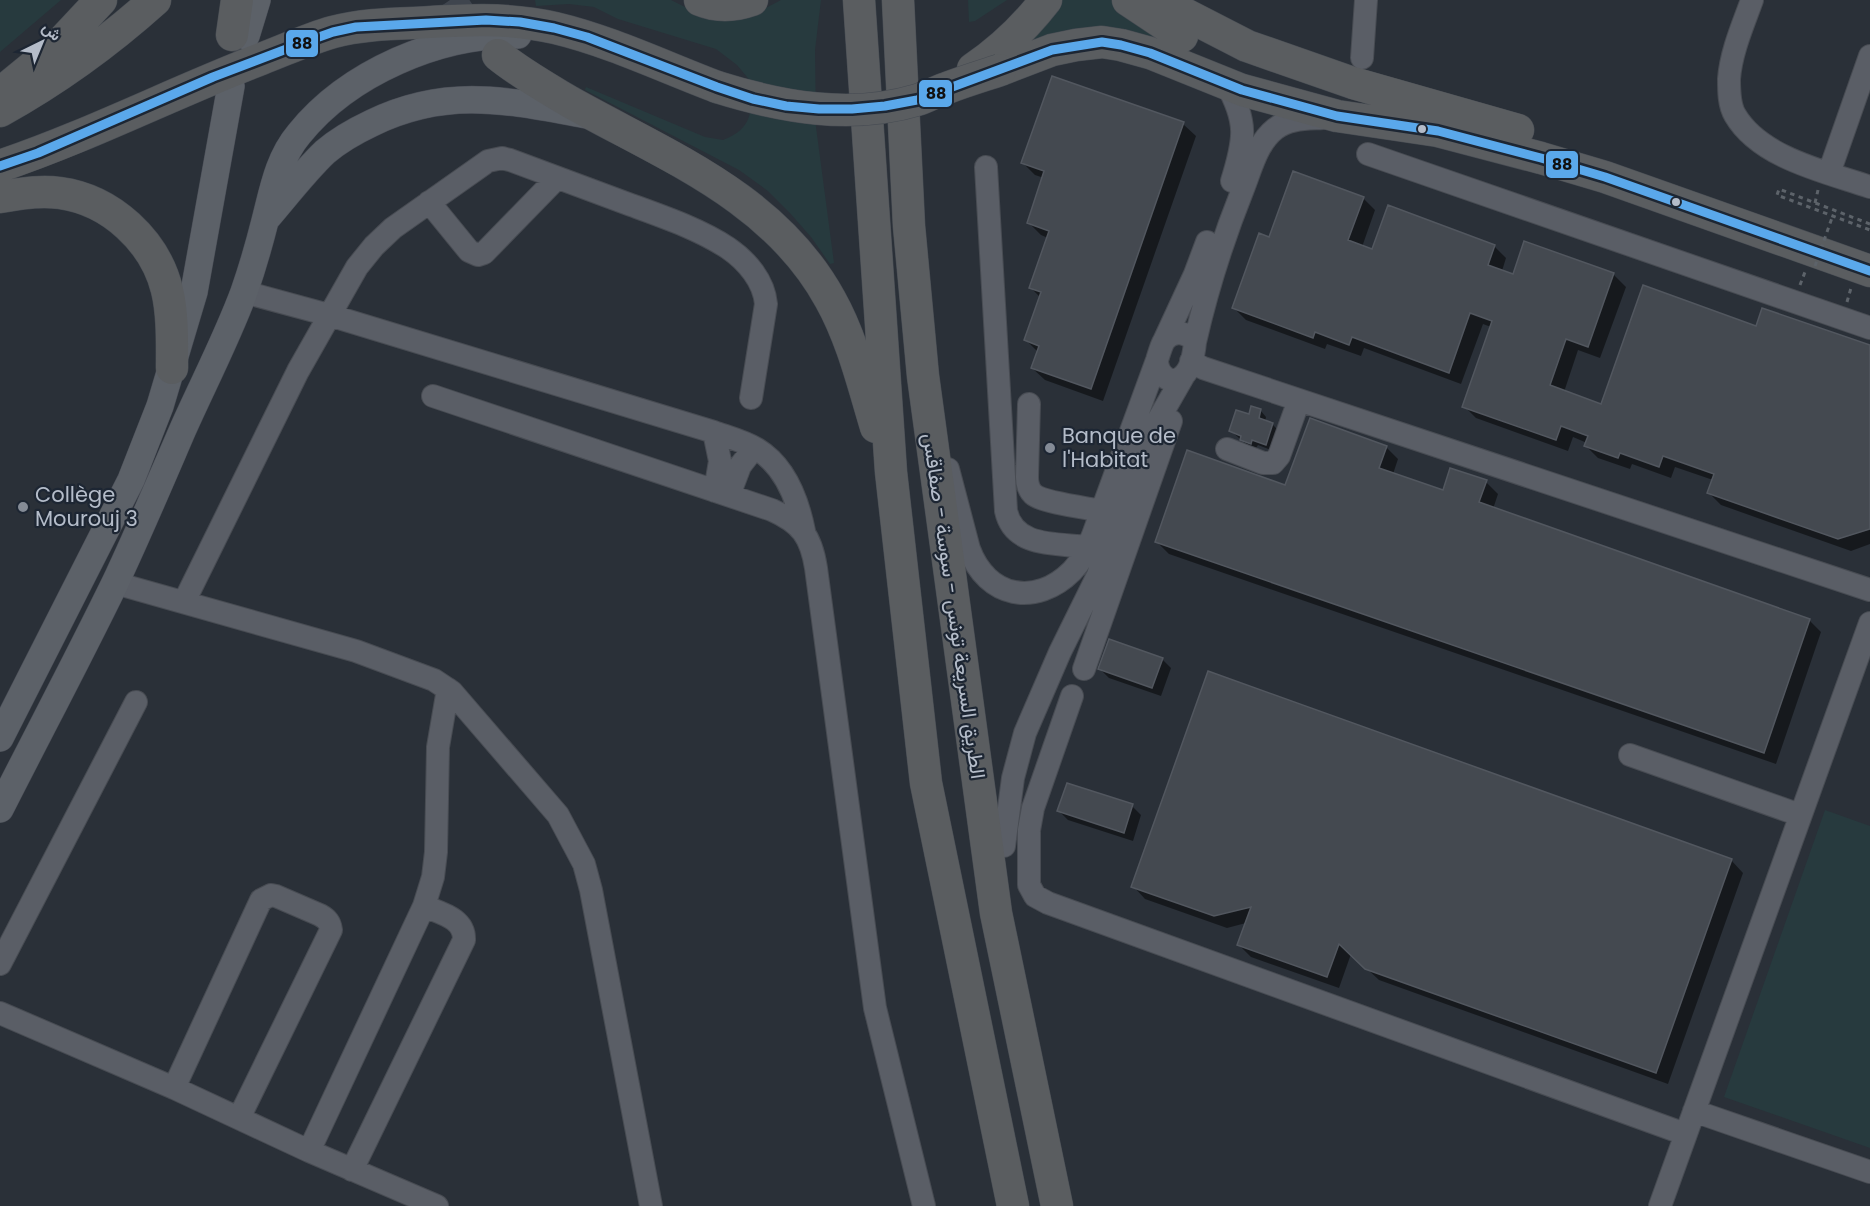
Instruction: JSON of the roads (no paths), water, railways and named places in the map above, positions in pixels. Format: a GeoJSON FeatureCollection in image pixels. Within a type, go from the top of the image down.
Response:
{"type":"FeatureCollection","features":[{"type":"Feature","properties":{"kind":"highway"},"geometry":{"type":"LineString","coordinates":[[0,93],[57,47],[102,0]]}},
{"type":"Feature","properties":{"kind":"highway"},"geometry":{"type":"LineString","coordinates":[[0,111],[65,73],[112,37],[154,0]]}},
{"type":"Feature","properties":{"kind":"highway"},"geometry":{"type":"LineString","coordinates":[[237,0],[239,36]]}},
{"type":"Feature","properties":{"kind":"highway"},"geometry":{"type":"LineString","coordinates":[[0,166],[38,153],[213,77],[305,42],[394,16],[490,0]]}},
{"type":"Feature","properties":{"kind":"highway"},"geometry":{"type":"LineString","coordinates":[[700,0],[718,5],[732,5],[752,0]]}},
{"type":"Feature","properties":{"kind":"highway","name":"الطريق السريعة تونس - سوسة - صفاقس"},"geometry":{"type":"LineString","coordinates":[[859,0],[891,472],[926,783],[1013,1206]]}},
{"type":"Feature","properties":{"kind":"highway","name":"الطريق السريعة تونس - سوسة - صفاقس"},"geometry":{"type":"LineString","coordinates":[[898,0],[909,226],[923,376],[996,913],[1057,1206]]}},
{"type":"Feature","properties":{"kind":"highway"},"geometry":{"type":"LineString","coordinates":[[997,62],[1047,0]]}},
{"type":"Feature","properties":{"kind":"highway"},"geometry":{"type":"LineString","coordinates":[[1128,0],[1172,30],[1210,51],[1271,79],[1438,131],[1605,177],[1862,275]]}},
{"type":"Feature","properties":{"kind":"highway"},"geometry":{"type":"LineString","coordinates":[[1163,0],[1220,34],[1246,46],[1353,83],[1615,159],[1870,251]]}},
{"type":"Feature","properties":{"kind":"highway"},"geometry":{"type":"LineString","coordinates":[[1186,0],[1223,25],[1277,56]]}},
{"type":"Feature","properties":{"kind":"highway"},"geometry":{"type":"LineString","coordinates":[[356,27],[463,20],[520,22],[576,34],[753,99],[786,106],[841,109],[885,106],[917,100],[997,62],[1102,42],[1150,53],[1269,98],[1337,116],[1438,131]]}},
{"type":"Feature","properties":{"kind":"highway"},"geometry":{"type":"LineString","coordinates":[[498,55],[535,81],[729,190],[761,214],[791,244],[818,279],[839,315],[891,472]]}},
{"type":"Feature","properties":{"kind":"highway"},"geometry":{"type":"LineString","coordinates":[[0,197],[45,192],[77,196],[105,208],[128,225],[138,235],[155,260],[167,290],[171,315],[172,368]]}},
{"type":"Feature","properties":{"kind":"highway"},"geometry":{"type":"LineString","coordinates":[[996,913],[1004,846]]}},
{"type":"Feature","properties":{"kind":"main road"},"geometry":{"type":"LineString","coordinates":[[239,36],[257,0]]}},
{"type":"Feature","properties":{"kind":"main road"},"geometry":{"type":"LineString","coordinates":[[0,809],[115,583],[244,292],[278,170],[299,134],[347,89],[365,77],[439,45],[485,36],[543,37],[593,48],[620,50]]}},
{"type":"Feature","properties":{"kind":"main road"},"geometry":{"type":"LineString","coordinates":[[0,738],[131,480],[150,434],[194,292],[231,86]]}},
{"type":"Feature","properties":{"kind":"main road"},"geometry":{"type":"LineString","coordinates":[[265,221],[315,163],[337,143],[359,129],[400,111],[435,102],[474,99],[514,102],[598,117]]}},
{"type":"Feature","properties":{"kind":"street"},"geometry":{"type":"LineString","coordinates":[[1362,58],[1366,0]]}},
{"type":"Feature","properties":{"kind":"street"},"geometry":{"type":"LineString","coordinates":[[1752,0],[1733,57],[1729,77],[1729,96],[1734,114],[1745,129],[1777,153],[1870,188]]}},
{"type":"Feature","properties":{"kind":"street"},"geometry":{"type":"LineString","coordinates":[[1829,173],[1870,56]]}},
{"type":"Feature","properties":{"kind":"street"},"geometry":{"type":"LineString","coordinates":[[923,376],[973,559],[984,575],[1009,591],[1037,592],[1056,583],[1081,561],[1088,547],[1160,351],[1196,274],[1228,193],[1241,152],[1243,135],[1236,102],[1226,83]]}},
{"type":"Feature","properties":{"kind":"street"},"geometry":{"type":"LineString","coordinates":[[1084,669],[1136,464],[1152,428],[1193,362],[1209,285],[1221,245],[1255,159],[1263,142],[1273,130],[1286,123],[1337,116]]}},
{"type":"Feature","properties":{"kind":"street"},"geometry":{"type":"LineString","coordinates":[[1368,154],[1870,328]]}},
{"type":"Feature","properties":{"kind":"street"},"geometry":{"type":"LineString","coordinates":[[184,602],[293,381],[357,267],[393,228],[495,158],[510,160],[684,226],[728,248],[745,262],[762,287],[766,304],[751,398]]}},
{"type":"Feature","properties":{"kind":"street"},"geometry":{"type":"LineString","coordinates":[[986,167],[1008,521],[1022,537],[1088,547]]}},
{"type":"Feature","properties":{"kind":"street"},"geometry":{"type":"LineString","coordinates":[[429,202],[469,251],[478,255],[483,253],[557,178]]}},
{"type":"Feature","properties":{"kind":"street"},"geometry":{"type":"LineString","coordinates":[[244,292],[329,315],[714,432],[754,447],[768,456],[787,482],[795,498],[804,531],[813,549],[875,1008],[924,1206]]}},
{"type":"Feature","properties":{"kind":"street"},"geometry":{"type":"LineString","coordinates":[[1181,333],[1191,337],[1193,362],[1174,380],[1168,379],[1159,372],[1160,351],[1170,336],[1181,333]]}},
{"type":"Feature","properties":{"kind":"street"},"geometry":{"type":"LineString","coordinates":[[1193,362],[1299,400],[1870,590]]}},
{"type":"Feature","properties":{"kind":"street"},"geometry":{"type":"LineString","coordinates":[[433,396],[722,493],[789,518],[804,531]]}},
{"type":"Feature","properties":{"kind":"street"},"geometry":{"type":"LineString","coordinates":[[1227,449],[1263,463],[1273,463],[1279,456],[1299,400]]}},
{"type":"Feature","properties":{"kind":"street"},"geometry":{"type":"LineString","coordinates":[[1029,404],[1027,477],[1029,489],[1043,500],[1102,511]]}},
{"type":"Feature","properties":{"kind":"street"},"geometry":{"type":"LineString","coordinates":[[714,432],[720,461],[722,493]]}},
{"type":"Feature","properties":{"kind":"street"},"geometry":{"type":"LineString","coordinates":[[722,493],[754,447]]}},
{"type":"Feature","properties":{"kind":"street"},"geometry":{"type":"LineString","coordinates":[[1004,846],[1013,778],[1025,733],[1060,652],[1106,579]]}},
{"type":"Feature","properties":{"kind":"street"},"geometry":{"type":"LineString","coordinates":[[115,583],[356,651],[434,680],[448,689],[558,815],[584,864],[651,1206]]}},
{"type":"Feature","properties":{"kind":"street"},"geometry":{"type":"LineString","coordinates":[[1660,1206],[1684,1134],[1870,623]]}},
{"type":"Feature","properties":{"kind":"street"},"geometry":{"type":"LineString","coordinates":[[309,1151],[424,906],[433,877],[436,852],[438,747],[448,689]]}},
{"type":"Feature","properties":{"kind":"street"},"geometry":{"type":"LineString","coordinates":[[1072,696],[1031,817],[1028,871],[1029,885],[1035,896],[1048,903],[1684,1134]]}},
{"type":"Feature","properties":{"kind":"street"},"geometry":{"type":"LineString","coordinates":[[0,964],[136,702]]}},
{"type":"Feature","properties":{"kind":"street"},"geometry":{"type":"LineString","coordinates":[[1630,754],[1800,815]]}},
{"type":"Feature","properties":{"kind":"street"},"geometry":{"type":"LineString","coordinates":[[174,1088],[261,900],[271,895],[276,896],[320,915],[330,924],[331,930],[239,1118]]}},
{"type":"Feature","properties":{"kind":"street"},"geometry":{"type":"LineString","coordinates":[[352,1170],[464,940],[463,930],[458,922],[424,906]]}},
{"type":"Feature","properties":{"kind":"street"},"geometry":{"type":"LineString","coordinates":[[0,1013],[437,1206]]}},
{"type":"Feature","properties":{"kind":"street"},"geometry":{"type":"LineString","coordinates":[[1694,1111],[1870,1172]]}},
{"type":"Feature","properties":{"kind":"tunnel"},"geometry":{"type":"LineString","coordinates":[[450,0],[481,39]]}},
{"type":"Feature","properties":{"kind":"place","name":"Banque de l'Habitat"},"geometry":{"type":"Point","coordinates":[1050,448]}},
{"type":"Feature","properties":{"kind":"place","name":"Collège Mourouj 3"},"geometry":{"type":"Point","coordinates":[23,507]}}]}
